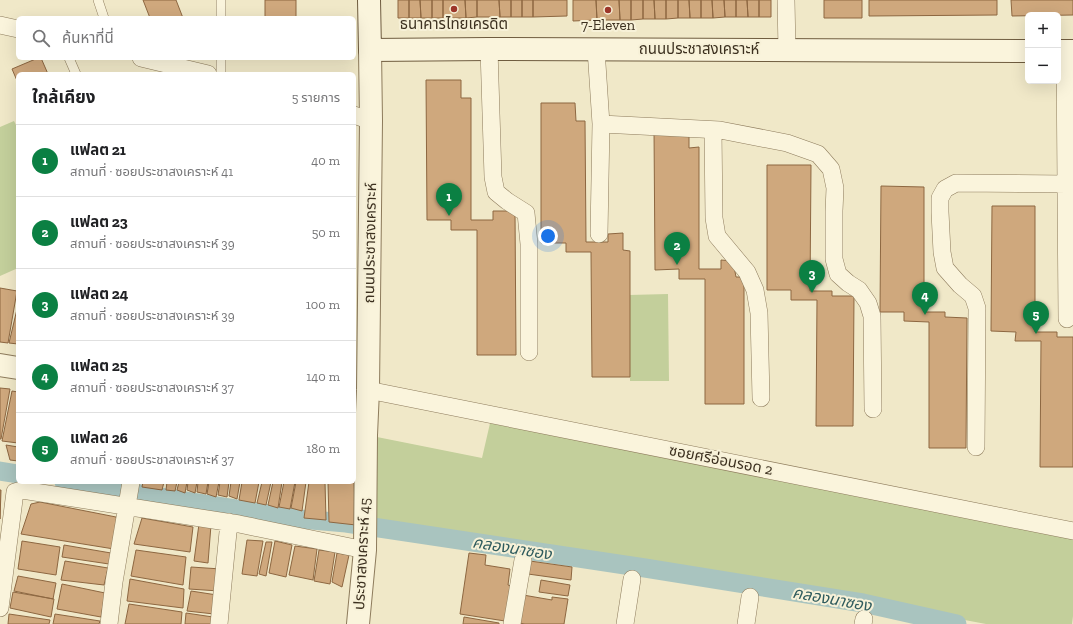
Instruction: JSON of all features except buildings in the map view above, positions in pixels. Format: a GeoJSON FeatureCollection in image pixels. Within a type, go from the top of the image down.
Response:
{"type":"FeatureCollection","features":[{"type":"Feature","properties":{"kind":"main road","name":"ถนนประชาสงเคราะห์"},"geometry":{"type":"LineString","coordinates":[[360,434],[368,390],[363,118],[370,50],[369,0]]}},
{"type":"Feature","properties":{"kind":"main road","name":"ถนนประชาสงเคราะห์"},"geometry":{"type":"LineString","coordinates":[[370,50],[1025,50]]}},
{"type":"Feature","properties":{"kind":"main road"},"geometry":{"type":"LineString","coordinates":[[0,365],[16,368]]}},
{"type":"Feature","properties":{"kind":"main road","name":"ประชาสงเคราะห์ 45"},"geometry":{"type":"LineString","coordinates":[[358,624],[365,550],[366,509],[360,434]]}},
{"type":"Feature","properties":{"kind":"street"},"geometry":{"type":"LineString","coordinates":[[786,0],[787,50]]}},
{"type":"Feature","properties":{"kind":"street"},"geometry":{"type":"LineString","coordinates":[[0,25],[16,29]]}},
{"type":"Feature","properties":{"kind":"street"},"geometry":{"type":"LineString","coordinates":[[489,49],[493,177],[496,192],[507,202],[526,213],[529,244],[529,352]]}},
{"type":"Feature","properties":{"kind":"street"},"geometry":{"type":"LineString","coordinates":[[596,49],[601,124],[599,234]]}},
{"type":"Feature","properties":{"kind":"street"},"geometry":{"type":"LineString","coordinates":[[1065,51],[1067,319]]}},
{"type":"Feature","properties":{"kind":"street"},"geometry":{"type":"LineString","coordinates":[[149,60],[200,72]]}},
{"type":"Feature","properties":{"kind":"street"},"geometry":{"type":"LineString","coordinates":[[601,124],[720,130],[787,143],[818,154],[831,170],[835,188],[834,259],[838,274],[859,290],[868,303],[872,316],[873,409]]}},
{"type":"Feature","properties":{"kind":"street"},"geometry":{"type":"LineString","coordinates":[[714,130],[714,218],[717,236],[746,272],[755,290],[759,313],[761,398]]}},
{"type":"Feature","properties":{"kind":"street"},"geometry":{"type":"LineString","coordinates":[[976,447],[977,308],[973,296],[960,285],[945,268],[942,252],[940,198],[944,189],[956,183],[1067,184]]}},
{"type":"Feature","properties":{"kind":"street","name":"ซอยศรีอ่อนรอด 2"},"geometry":{"type":"LineString","coordinates":[[368,390],[1073,531]]}},
{"type":"Feature","properties":{"kind":"street"},"geometry":{"type":"LineString","coordinates":[[108,624],[131,484]]}},
{"type":"Feature","properties":{"kind":"street"},"geometry":{"type":"LineString","coordinates":[[0,608],[15,492],[22,490],[230,522],[365,550]]}},
{"type":"Feature","properties":{"kind":"street"},"geometry":{"type":"LineString","coordinates":[[219,624],[230,522]]}},
{"type":"Feature","properties":{"kind":"street"},"geometry":{"type":"LineString","coordinates":[[512,624],[523,560]]}},
{"type":"Feature","properties":{"kind":"street"},"geometry":{"type":"LineString","coordinates":[[625,624],[632,579]]}},
{"type":"Feature","properties":{"kind":"street"},"geometry":{"type":"LineString","coordinates":[[746,624],[750,597]]}},
{"type":"Feature","properties":{"kind":"lane"},"geometry":{"type":"LineString","coordinates":[[98,0],[103,16]]}},
{"type":"Feature","properties":{"kind":"lane"},"geometry":{"type":"LineString","coordinates":[[220,0],[221,16]]}},
{"type":"Feature","properties":{"kind":"lane"},"geometry":{"type":"LineString","coordinates":[[71,60],[75,72]]}},
{"type":"Feature","properties":{"kind":"lane"},"geometry":{"type":"LineString","coordinates":[[221,60],[221,72]]}},
{"type":"Feature","properties":{"kind":"green space"},"geometry":{"type":"Polygon","coordinates":[[[14,121],[16,125],[16,269],[0,276],[0,127],[14,121]]]}},
{"type":"Feature","properties":{"kind":"green space"},"geometry":{"type":"Polygon","coordinates":[[[668,294],[669,381],[630,381],[629,295],[668,294]]]}},
{"type":"Feature","properties":{"kind":"green space"},"geometry":{"type":"Polygon","coordinates":[[[491,419],[1073,535],[1072,624],[986,624],[677,566],[375,524],[377,437],[482,458],[491,419]]]}},
{"type":"Feature","properties":{"kind":"waterway","name":"คลองนาซอง"},"geometry":{"type":"LineString","coordinates":[[0,471],[16,474]]}},
{"type":"Feature","properties":{"kind":"waterway","name":"คลองนาซอง"},"geometry":{"type":"LineString","coordinates":[[77,484],[300,519],[346,523],[645,568],[863,603],[957,624]]}},
{"type":"Feature","properties":{"kind":"place","name":"ธนาคารไทยเครดิต"},"geometry":{"type":"Point","coordinates":[454,9]}},
{"type":"Feature","properties":{"kind":"place","name":"7-Eleven"},"geometry":{"type":"Point","coordinates":[608,10]}},
{"type":"Feature","properties":{"kind":"place","name":"แฟลต 21"},"geometry":{"type":"Point","coordinates":[449,216]}},
{"type":"Feature","properties":{"kind":"place","name":"แฟลต 23"},"geometry":{"type":"Point","coordinates":[677,265]}},
{"type":"Feature","properties":{"kind":"place","name":"แฟลต 24"},"geometry":{"type":"Point","coordinates":[812,293]}},
{"type":"Feature","properties":{"kind":"place","name":"แฟลต 25"},"geometry":{"type":"Point","coordinates":[925,315]}},
{"type":"Feature","properties":{"kind":"place","name":"แฟลต 26"},"geometry":{"type":"Point","coordinates":[1036,334]}}]}
